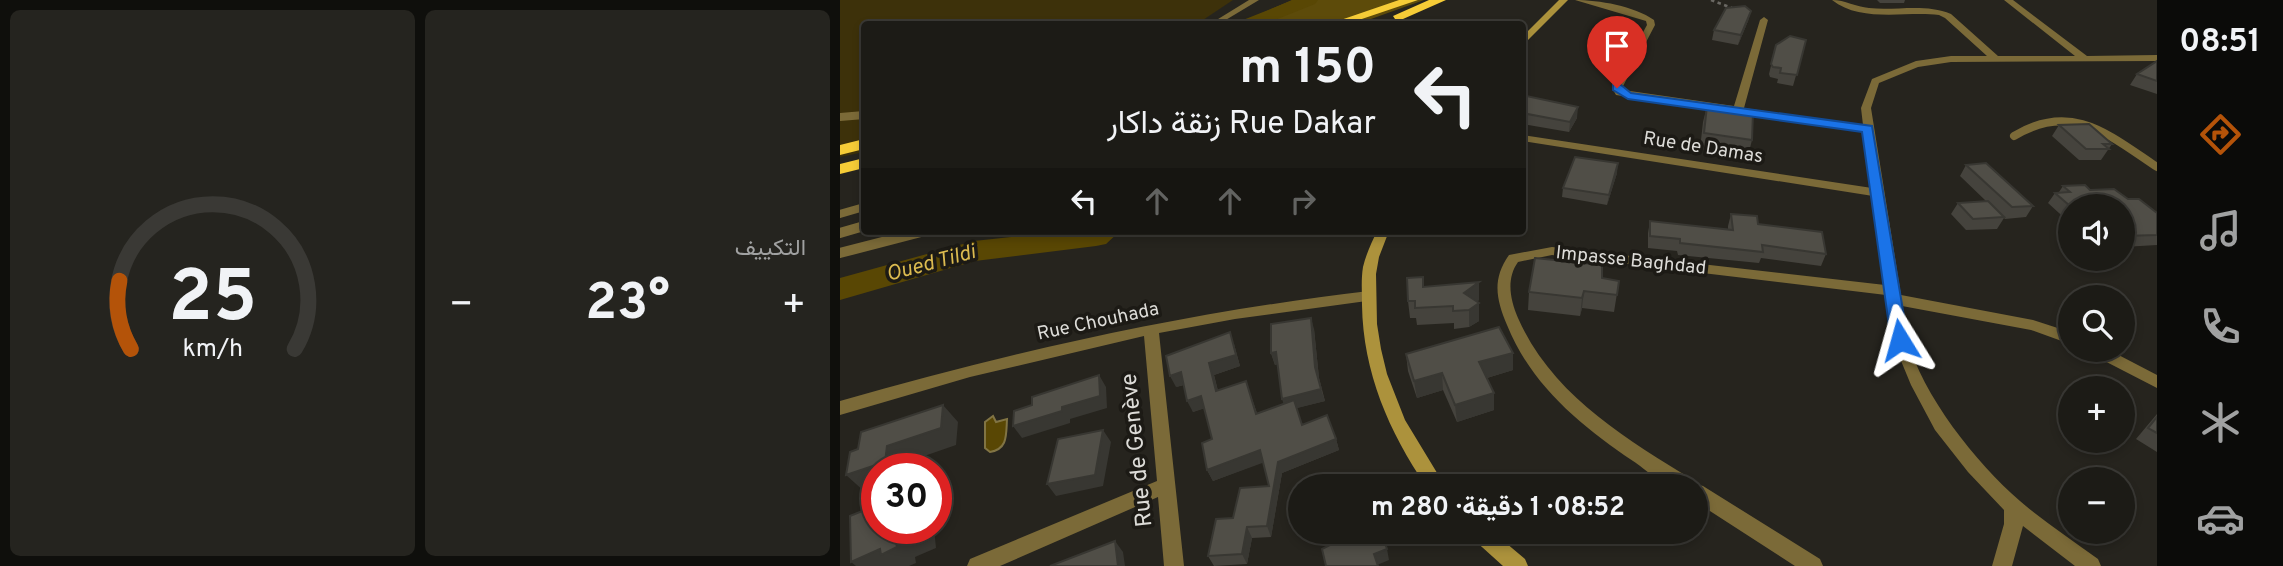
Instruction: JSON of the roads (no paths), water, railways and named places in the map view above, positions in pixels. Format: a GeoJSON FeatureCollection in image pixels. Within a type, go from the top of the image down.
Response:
{"type":"FeatureCollection","features":[{"type":"Feature","properties":{"kind":"highway"},"geometry":{"type":"LineString","coordinates":[[1345,21],[1412,0]]}},
{"type":"Feature","properties":{"kind":"highway"},"geometry":{"type":"LineString","coordinates":[[1381,21],[1440,0]]}},
{"type":"Feature","properties":{"kind":"highway"},"geometry":{"type":"LineString","coordinates":[[840,150],[861,145]]}},
{"type":"Feature","properties":{"kind":"highway"},"geometry":{"type":"LineString","coordinates":[[840,169],[861,164]]}},
{"type":"Feature","properties":{"kind":"street"},"geometry":{"type":"LineString","coordinates":[[1219,21],[1255,0]]}},
{"type":"Feature","properties":{"kind":"street"},"geometry":{"type":"LineString","coordinates":[[1526,39],[1564,0]]}},
{"type":"Feature","properties":{"kind":"street"},"geometry":{"type":"LineString","coordinates":[[1579,0],[1633,13],[1650,20],[1651,24],[1617,88],[1620,93],[1868,129]]}},
{"type":"Feature","properties":{"kind":"street"},"geometry":{"type":"LineString","coordinates":[[1836,0],[1846,7],[1864,11],[1941,13],[1948,16],[1994,57]]}},
{"type":"Feature","properties":{"kind":"street"},"geometry":{"type":"LineString","coordinates":[[2008,0],[2083,57]]}},
{"type":"Feature","properties":{"kind":"street"},"geometry":{"type":"LineString","coordinates":[[1738,111],[1764,20]]}},
{"type":"Feature","properties":{"kind":"street"},"geometry":{"type":"LineString","coordinates":[[2091,566],[2014,507],[1974,467],[1941,425],[1919,385],[1900,340],[1866,107],[1875,81],[1916,64],[1994,57],[2157,58]]}},
{"type":"Feature","properties":{"kind":"street","name":"Rue de Damas"},"geometry":{"type":"LineString","coordinates":[[1526,139],[1878,192]]}},
{"type":"Feature","properties":{"kind":"street"},"geometry":{"type":"LineString","coordinates":[[1381,235],[1369,269],[1371,350],[1381,385],[1417,461],[1427,474]]}},
{"type":"Feature","properties":{"kind":"street","name":"Impasse Baghdad"},"geometry":{"type":"LineString","coordinates":[[1669,474],[1576,409],[1549,381],[1514,326],[1506,302],[1504,270],[1514,258],[1552,251],[1893,295],[2033,325],[2058,334]]}},
{"type":"Feature","properties":{"kind":"street","name":"Rue Chouhada"},"geometry":{"type":"LineString","coordinates":[[840,408],[1071,346],[1238,312],[1369,296]]}},
{"type":"Feature","properties":{"kind":"street","name":"Rue de Genève"},"geometry":{"type":"LineString","coordinates":[[1152,329],[1174,566]]}},
{"type":"Feature","properties":{"kind":"street"},"geometry":{"type":"LineString","coordinates":[[2119,362],[2157,382]]}},
{"type":"Feature","properties":{"kind":"street"},"geometry":{"type":"LineString","coordinates":[[977,566],[1167,485]]}},
{"type":"Feature","properties":{"kind":"street"},"geometry":{"type":"LineString","coordinates":[[1708,500],[1813,566]]}},
{"type":"Feature","properties":{"kind":"street"},"geometry":{"type":"LineString","coordinates":[[2002,566],[2014,524],[2014,507]]}},
{"type":"Feature","properties":{"kind":"street"},"geometry":{"type":"LineString","coordinates":[[1493,544],[1518,566]]}},
{"type":"Feature","properties":{"kind":"lane"},"geometry":{"type":"LineString","coordinates":[[840,117],[861,115]]}},
{"type":"Feature","properties":{"kind":"lane"},"geometry":{"type":"LineString","coordinates":[[2014,136],[2034,124],[2083,123],[2098,128],[2157,167]]}},
{"type":"Feature","properties":{"kind":"lane"},"geometry":{"type":"LineString","coordinates":[[840,214],[861,208]]}},
{"type":"Feature","properties":{"kind":"lane"},"geometry":{"type":"LineString","coordinates":[[840,233],[861,227]]}},
{"type":"Feature","properties":{"kind":"lane"},"geometry":{"type":"LineString","coordinates":[[840,253],[910,235]]}},
{"type":"Feature","properties":{"kind":"waterway","name":"Oued Tildi"},"geometry":{"type":"LineString","coordinates":[[1257,21],[1309,0]]}},
{"type":"Feature","properties":{"kind":"waterway","name":"Oued Tildi"},"geometry":{"type":"LineString","coordinates":[[840,289],[974,251],[1099,235]]}}]}
